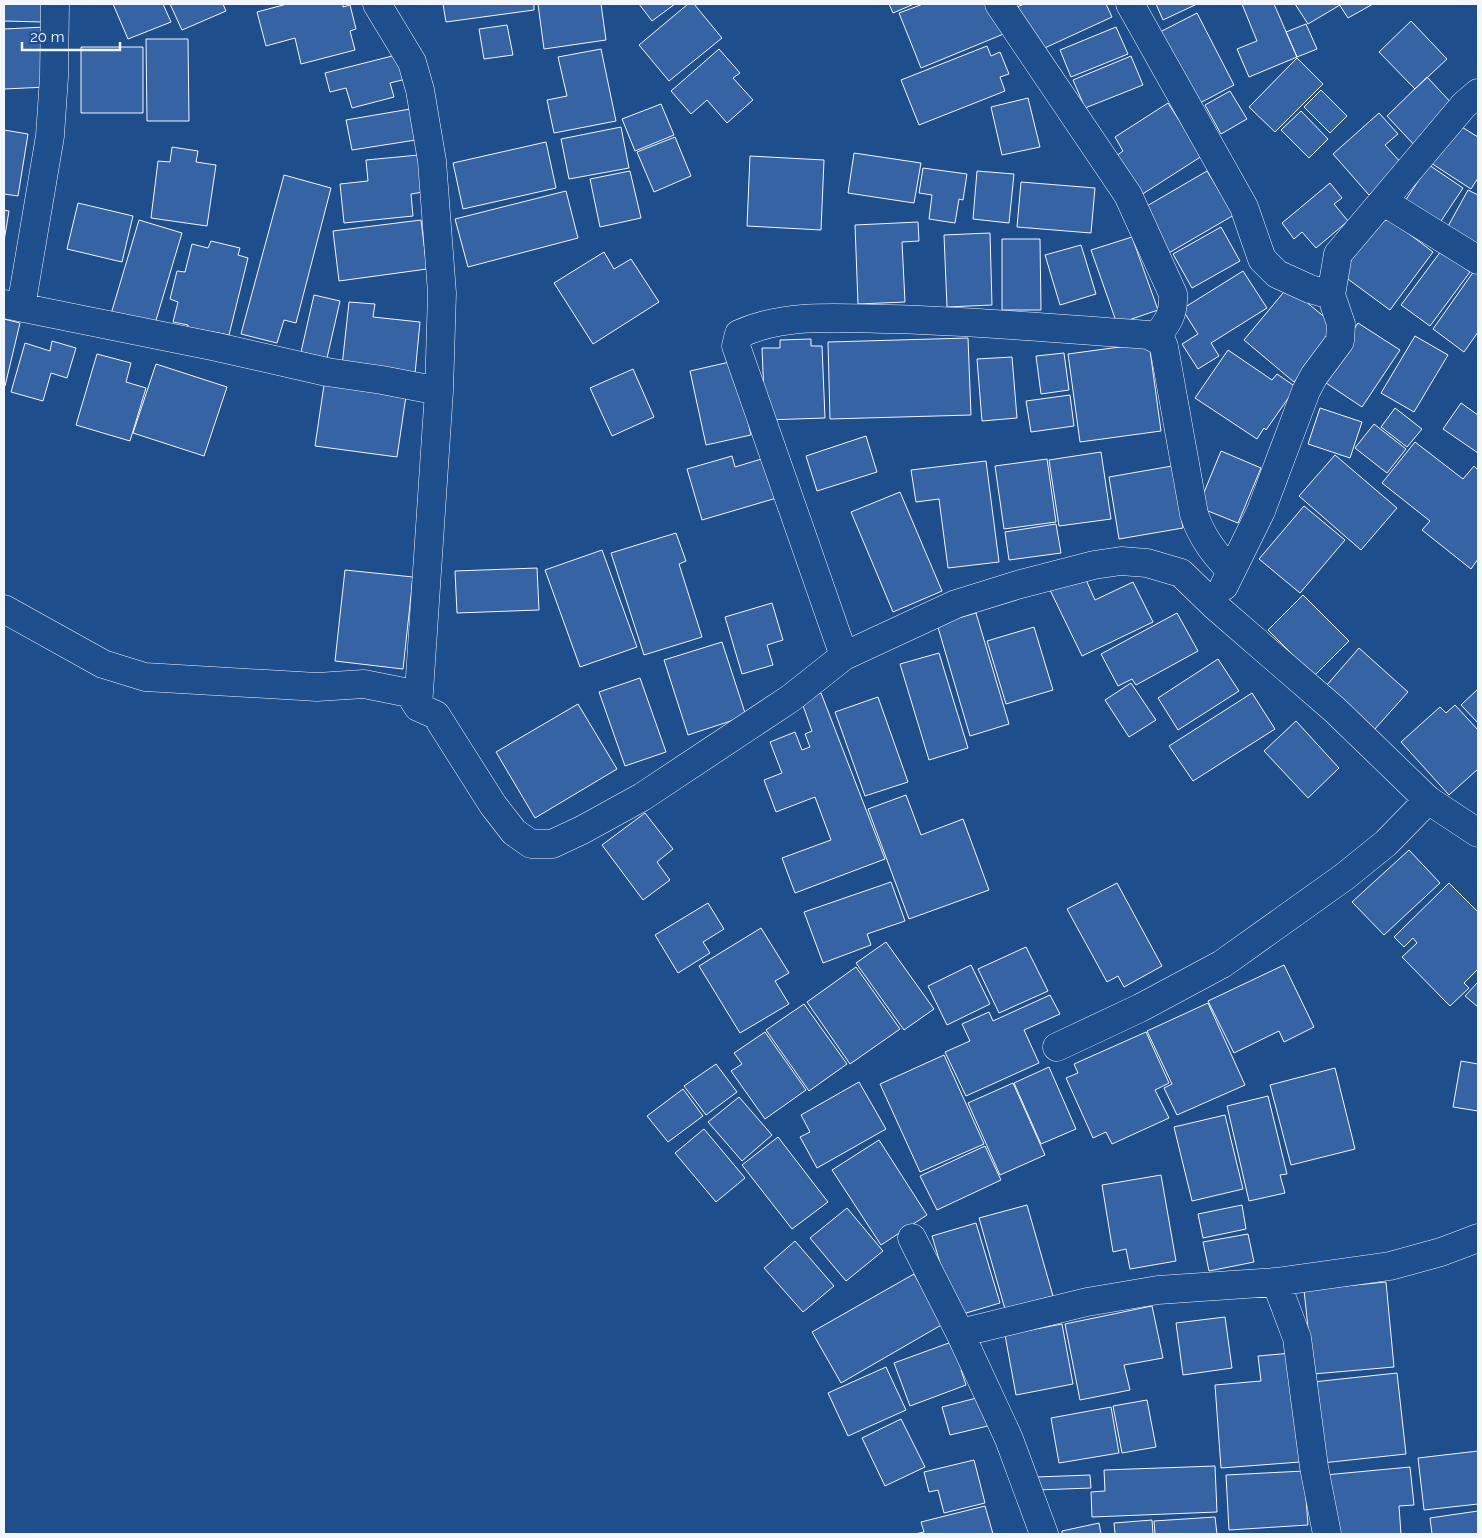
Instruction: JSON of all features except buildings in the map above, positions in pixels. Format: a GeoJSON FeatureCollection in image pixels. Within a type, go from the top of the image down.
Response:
{"type":"FeatureCollection","features":[{"type":"Feature","properties":{"kind":"street"},"geometry":{"type":"LineString","coordinates":[[55,4],[54,77],[50,136],[13,305],[326,372],[439,391]]}},
{"type":"Feature","properties":{"kind":"street"},"geometry":{"type":"LineString","coordinates":[[377,4],[412,62],[427,120],[442,294],[439,391],[418,708]]}},
{"type":"Feature","properties":{"kind":"street"},"geometry":{"type":"LineString","coordinates":[[999,4],[1128,195],[1173,294],[1174,309],[1168,323],[1155,338]]}},
{"type":"Feature","properties":{"kind":"street"},"geometry":{"type":"LineString","coordinates":[[1130,4],[1244,207],[1262,259],[1277,274],[1310,289],[1331,295]]}},
{"type":"Feature","properties":{"kind":"street"},"geometry":{"type":"LineString","coordinates":[[1215,606],[1261,511],[1306,391],[1314,376],[1340,341],[1341,324],[1331,295],[1338,254],[1346,242],[1384,202],[1464,105],[1478,92]]}},
{"type":"Feature","properties":{"kind":"street"},"geometry":{"type":"LineString","coordinates":[[1384,202],[1478,260]]}},
{"type":"Feature","properties":{"kind":"street"},"geometry":{"type":"LineString","coordinates":[[844,656],[736,346],[739,334],[781,320],[844,318],[961,321],[1148,335],[1155,338],[1164,347],[1194,514],[1200,532],[1210,548],[1231,571]]}},
{"type":"Feature","properties":{"kind":"street"},"geometry":{"type":"LineString","coordinates":[[4,609],[103,664],[145,677],[317,687],[364,684],[409,693],[418,708],[436,715],[493,805],[514,832],[531,844],[552,844],[642,797],[791,698],[844,656],[956,604],[1065,572],[1121,561],[1147,563],[1181,573],[1215,606],[1335,710],[1428,800],[1472,822]]}},
{"type":"Feature","properties":{"kind":"street"},"geometry":{"type":"LineString","coordinates":[[1057,1047],[1140,1008],[1222,964],[1344,877],[1386,843],[1428,800]]}},
{"type":"Feature","properties":{"kind":"street"},"geometry":{"type":"LineString","coordinates":[[912,1238],[960,1333],[1009,1439],[1044,1534]]}},
{"type":"Feature","properties":{"kind":"street"},"geometry":{"type":"LineString","coordinates":[[960,1333],[1087,1302],[1158,1290],[1276,1282],[1390,1266],[1441,1252],[1478,1238]]}},
{"type":"Feature","properties":{"kind":"street"},"geometry":{"type":"LineString","coordinates":[[1276,1282],[1297,1338],[1314,1467],[1327,1534]]}}]}
